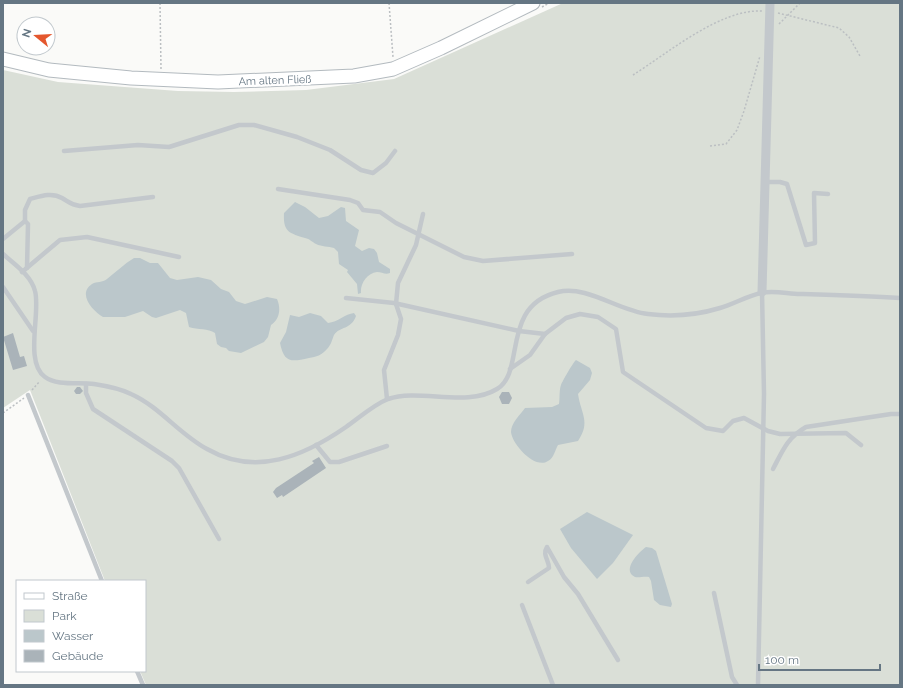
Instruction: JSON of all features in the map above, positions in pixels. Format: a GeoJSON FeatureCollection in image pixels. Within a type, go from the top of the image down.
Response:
{"type":"FeatureCollection","features":[{"type":"Feature","properties":{"kind":"main road","name":"Am alten Fließ"},"geometry":{"type":"LineString","coordinates":[[3,59],[49,70],[80,74],[218,82],[291,80],[354,76],[393,69],[441,48],[533,3]]}},
{"type":"Feature","properties":{"kind":"street"},"geometry":{"type":"LineString","coordinates":[[762,292],[769,7]]}},
{"type":"Feature","properties":{"kind":"lane"},"geometry":{"type":"LineString","coordinates":[[64,151],[138,145],[168,147],[239,125],[254,125],[297,137],[330,150],[361,170],[373,173],[386,163],[395,151]]}},
{"type":"Feature","properties":{"kind":"lane"},"geometry":{"type":"LineString","coordinates":[[765,182],[780,182],[787,184],[806,245],[815,243],[814,193],[828,194]]}},
{"type":"Feature","properties":{"kind":"lane"},"geometry":{"type":"LineString","coordinates":[[278,188],[350,200],[358,203],[363,210],[380,212],[419,234],[464,257],[473,260],[483,261],[572,254]]}},
{"type":"Feature","properties":{"kind":"lane"},"geometry":{"type":"LineString","coordinates":[[27,268],[28,224],[26,221],[25,210],[30,199],[48,194],[62,198],[70,205],[80,206],[153,197]]}},
{"type":"Feature","properties":{"kind":"lane"},"geometry":{"type":"LineString","coordinates":[[387,399],[384,370],[398,335],[401,319],[396,304],[398,284],[419,234],[424,214]]}},
{"type":"Feature","properties":{"kind":"lane"},"geometry":{"type":"LineString","coordinates":[[3,239],[26,221]]}},
{"type":"Feature","properties":{"kind":"lane"},"geometry":{"type":"LineString","coordinates":[[22,272],[60,240],[72,238],[87,237],[180,258]]}},
{"type":"Feature","properties":{"kind":"lane"},"geometry":{"type":"LineString","coordinates":[[3,254],[29,279],[35,292],[37,313],[33,332],[34,352],[39,370],[44,377],[65,382],[116,387],[148,401],[180,430],[206,449],[220,455],[261,462],[284,459],[303,453],[387,399],[412,395],[445,398],[479,395],[497,389],[508,379],[523,317],[541,299],[558,292],[579,292],[609,303],[647,314],[674,315],[697,314],[720,308],[762,292],[900,298]]}},
{"type":"Feature","properties":{"kind":"lane"},"geometry":{"type":"LineString","coordinates":[[3,287],[33,332]]}},
{"type":"Feature","properties":{"kind":"lane"},"geometry":{"type":"LineString","coordinates":[[758,685],[763,428],[762,292]]}},
{"type":"Feature","properties":{"kind":"lane"},"geometry":{"type":"LineString","coordinates":[[346,298],[396,304],[519,331],[545,334]]}},
{"type":"Feature","properties":{"kind":"lane"},"geometry":{"type":"LineString","coordinates":[[510,369],[530,355],[545,334],[566,318],[580,314],[598,317],[616,329],[623,372],[706,428],[723,431],[733,421],[744,418],[763,428],[780,434],[846,434],[861,444]]}},
{"type":"Feature","properties":{"kind":"lane"},"geometry":{"type":"LineString","coordinates":[[86,384],[86,393],[93,409],[172,461],[179,468],[219,538]]}},
{"type":"Feature","properties":{"kind":"lane"},"geometry":{"type":"LineString","coordinates":[[28,395],[102,580]]}},
{"type":"Feature","properties":{"kind":"lane"},"geometry":{"type":"LineString","coordinates":[[773,469],[787,442],[794,434],[806,428],[891,414],[900,414]]}},
{"type":"Feature","properties":{"kind":"lane"},"geometry":{"type":"LineString","coordinates":[[316,445],[330,462],[339,462],[387,446]]}},
{"type":"Feature","properties":{"kind":"lane"},"geometry":{"type":"LineString","coordinates":[[528,582],[549,568],[545,556],[545,550],[547,547],[564,577],[578,594],[618,660]]}},
{"type":"Feature","properties":{"kind":"lane"},"geometry":{"type":"LineString","coordinates":[[714,593],[732,677],[736,685]]}},
{"type":"Feature","properties":{"kind":"lane"},"geometry":{"type":"LineString","coordinates":[[522,605],[553,685]]}},
{"type":"Feature","properties":{"kind":"lane"},"geometry":{"type":"LineString","coordinates":[[137,672],[143,685]]}},
{"type":"Feature","properties":{"kind":"path"},"geometry":{"type":"LineString","coordinates":[[160,3],[161,79]]}},
{"type":"Feature","properties":{"kind":"path"},"geometry":{"type":"LineString","coordinates":[[389,3],[393,69]]}},
{"type":"Feature","properties":{"kind":"path"},"geometry":{"type":"LineString","coordinates":[[769,34],[800,3]]}},
{"type":"Feature","properties":{"kind":"path"},"geometry":{"type":"LineString","coordinates":[[633,75],[712,24],[730,15],[769,7],[788,15],[839,28],[849,37],[860,56]]}},
{"type":"Feature","properties":{"kind":"path"},"geometry":{"type":"LineString","coordinates":[[710,146],[726,144],[737,130],[761,52]]}},
{"type":"Feature","properties":{"kind":"path"},"geometry":{"type":"LineString","coordinates":[[3,412],[28,395],[44,377]]}},
{"type":"Feature","properties":{"kind":"green space"},"geometry":{"type":"Polygon","coordinates":[[[563,3],[900,3],[900,685],[146,685],[140,672],[146,672],[146,580],[105,580],[30,390],[3,408],[3,70],[58,82],[178,91],[234,92],[306,90],[394,79],[563,3]]]}},
{"type":"Feature","properties":{"kind":"water"},"geometry":{"type":"Polygon","coordinates":[[[295,202],[305,207],[319,218],[328,216],[341,207],[345,208],[346,221],[359,230],[355,246],[362,251],[369,248],[374,249],[377,253],[379,262],[390,269],[390,273],[387,274],[377,272],[370,274],[363,283],[361,293],[358,294],[357,284],[347,272],[348,270],[339,264],[338,252],[334,248],[318,245],[308,239],[288,231],[285,224],[284,213],[295,202]]]}},
{"type":"Feature","properties":{"kind":"water"},"geometry":{"type":"Polygon","coordinates":[[[134,258],[140,258],[150,263],[158,263],[170,278],[177,280],[198,277],[211,280],[221,289],[229,292],[236,301],[245,304],[267,297],[277,299],[279,306],[278,317],[271,325],[268,337],[264,342],[241,353],[229,351],[217,344],[215,333],[212,331],[189,327],[186,313],[180,310],[156,318],[143,311],[125,317],[103,317],[91,307],[88,302],[86,293],[88,288],[94,283],[105,280],[134,258]]]}},
{"type":"Feature","properties":{"kind":"water"},"geometry":{"type":"Polygon","coordinates":[[[310,313],[321,316],[328,323],[354,313],[356,316],[351,324],[336,332],[328,347],[321,354],[314,357],[289,360],[286,358],[280,343],[286,332],[290,315],[299,317],[310,313]]]}},
{"type":"Feature","properties":{"kind":"water"},"geometry":{"type":"Polygon","coordinates":[[[576,360],[590,368],[592,373],[590,380],[578,394],[585,423],[582,434],[578,441],[558,445],[550,460],[543,463],[537,462],[525,454],[515,443],[511,432],[512,425],[525,408],[552,407],[559,404],[561,385],[576,360]]]}},
{"type":"Feature","properties":{"kind":"water"},"geometry":{"type":"Polygon","coordinates":[[[587,512],[633,535],[613,563],[597,579],[571,548],[560,529],[587,512]]]}},
{"type":"Feature","properties":{"kind":"water"},"geometry":{"type":"Polygon","coordinates":[[[646,547],[652,548],[656,551],[672,604],[671,607],[660,605],[654,600],[649,577],[635,577],[631,574],[630,566],[639,553],[646,547]]]}},
{"type":"Feature","properties":{"kind":"building"},"geometry":{"type":"Polygon","coordinates":[[[13,333],[20,357],[24,356],[27,366],[13,370],[3,337],[13,333]]]}},
{"type":"Feature","properties":{"kind":"building"},"geometry":{"type":"Polygon","coordinates":[[[77,387],[80,387],[83,391],[80,394],[76,394],[74,391],[77,387]]]}},
{"type":"Feature","properties":{"kind":"building"},"geometry":{"type":"Polygon","coordinates":[[[502,392],[509,392],[512,398],[509,404],[502,404],[499,397],[502,392]]]}},
{"type":"Feature","properties":{"kind":"building"},"geometry":{"type":"Polygon","coordinates":[[[319,457],[326,468],[283,497],[282,495],[277,498],[273,492],[276,488],[314,463],[312,461],[319,457]]]}}]}
